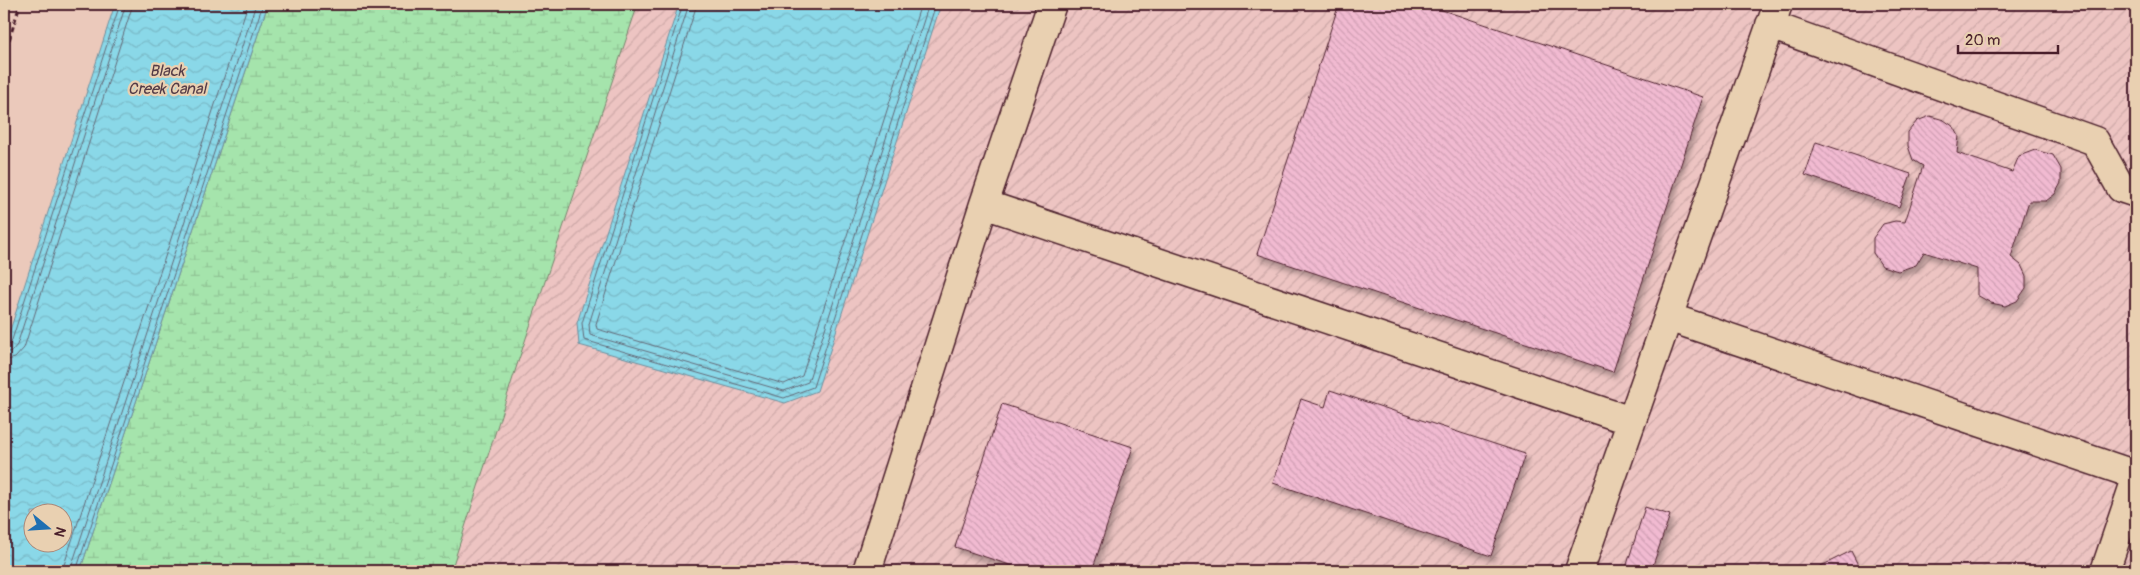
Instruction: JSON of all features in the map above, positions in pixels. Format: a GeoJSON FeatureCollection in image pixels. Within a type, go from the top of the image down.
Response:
{"type":"FeatureCollection","features":[{"type":"Feature","properties":{"kind":"lane"},"geometry":{"type":"LineString","coordinates":[[869,571],[984,204],[1052,4]]}},
{"type":"Feature","properties":{"kind":"lane"},"geometry":{"type":"LineString","coordinates":[[1578,571],[1774,15],[2095,141],[2121,188],[2136,193]]}},
{"type":"Feature","properties":{"kind":"lane"},"geometry":{"type":"LineString","coordinates":[[984,204],[1631,421]]}},
{"type":"Feature","properties":{"kind":"lane"},"geometry":{"type":"LineString","coordinates":[[1668,317],[2136,475]]}},
{"type":"Feature","properties":{"kind":"lane"},"geometry":{"type":"LineString","coordinates":[[2105,571],[2136,479]]}},
{"type":"Feature","properties":{"kind":"path"},"geometry":{"type":"LineString","coordinates":[[4,57],[20,4]]}},
{"type":"Feature","properties":{"kind":"shaded area"},"geometry":{"type":"Polygon","coordinates":[[[600,4],[2136,4],[2136,571],[416,571],[600,4]]]}},
{"type":"Feature","properties":{"kind":"green space"},"geometry":{"type":"Polygon","coordinates":[[[268,4],[638,4],[517,365],[451,571],[80,571],[268,4]]]}},
{"type":"Feature","properties":{"kind":"water","name":"Black Creek Canal"},"geometry":{"type":"Polygon","coordinates":[[[115,4],[268,4],[80,571],[4,571],[4,349],[115,4]]]}},
{"type":"Feature","properties":{"kind":"water"},"geometry":{"type":"Polygon","coordinates":[[[679,4],[941,4],[817,391],[785,403],[579,345],[577,323],[679,4]]]}},
{"type":"Feature","properties":{"kind":"building"},"geometry":{"type":"Polygon","coordinates":[[[1339,4],[1424,4],[1703,97],[1613,372],[1257,254],[1339,4]]]}},
{"type":"Feature","properties":{"kind":"building"},"geometry":{"type":"Polygon","coordinates":[[[1930,116],[1944,120],[1954,127],[1959,136],[1957,153],[2012,172],[2019,156],[2035,150],[2053,155],[2061,169],[2061,183],[2055,194],[2046,201],[2029,201],[2011,257],[2021,265],[2026,276],[2026,288],[2017,301],[2005,306],[1991,303],[1977,295],[1977,269],[1924,252],[1916,265],[1898,271],[1882,266],[1873,253],[1873,238],[1883,224],[1895,221],[1905,222],[1923,166],[1913,160],[1908,146],[1908,132],[1917,121],[1930,116]]]}},
{"type":"Feature","properties":{"kind":"building"},"geometry":{"type":"Polygon","coordinates":[[[1816,142],[1911,174],[1899,207],[1805,175],[1816,142]]]}},
{"type":"Feature","properties":{"kind":"building"},"geometry":{"type":"Polygon","coordinates":[[[1330,390],[1525,454],[1491,556],[1273,483],[1301,399],[1325,407],[1330,390]]]}},
{"type":"Feature","properties":{"kind":"building"},"geometry":{"type":"Polygon","coordinates":[[[1002,404],[1133,447],[1092,571],[1028,571],[955,547],[1002,404]]]}},
{"type":"Feature","properties":{"kind":"building"},"geometry":{"type":"Polygon","coordinates":[[[1645,507],[1670,515],[1651,571],[1625,571],[1645,507]]]}},
{"type":"Feature","properties":{"kind":"building"},"geometry":{"type":"Polygon","coordinates":[[[1851,551],[1861,571],[1811,571],[1851,551]]]}}]}
